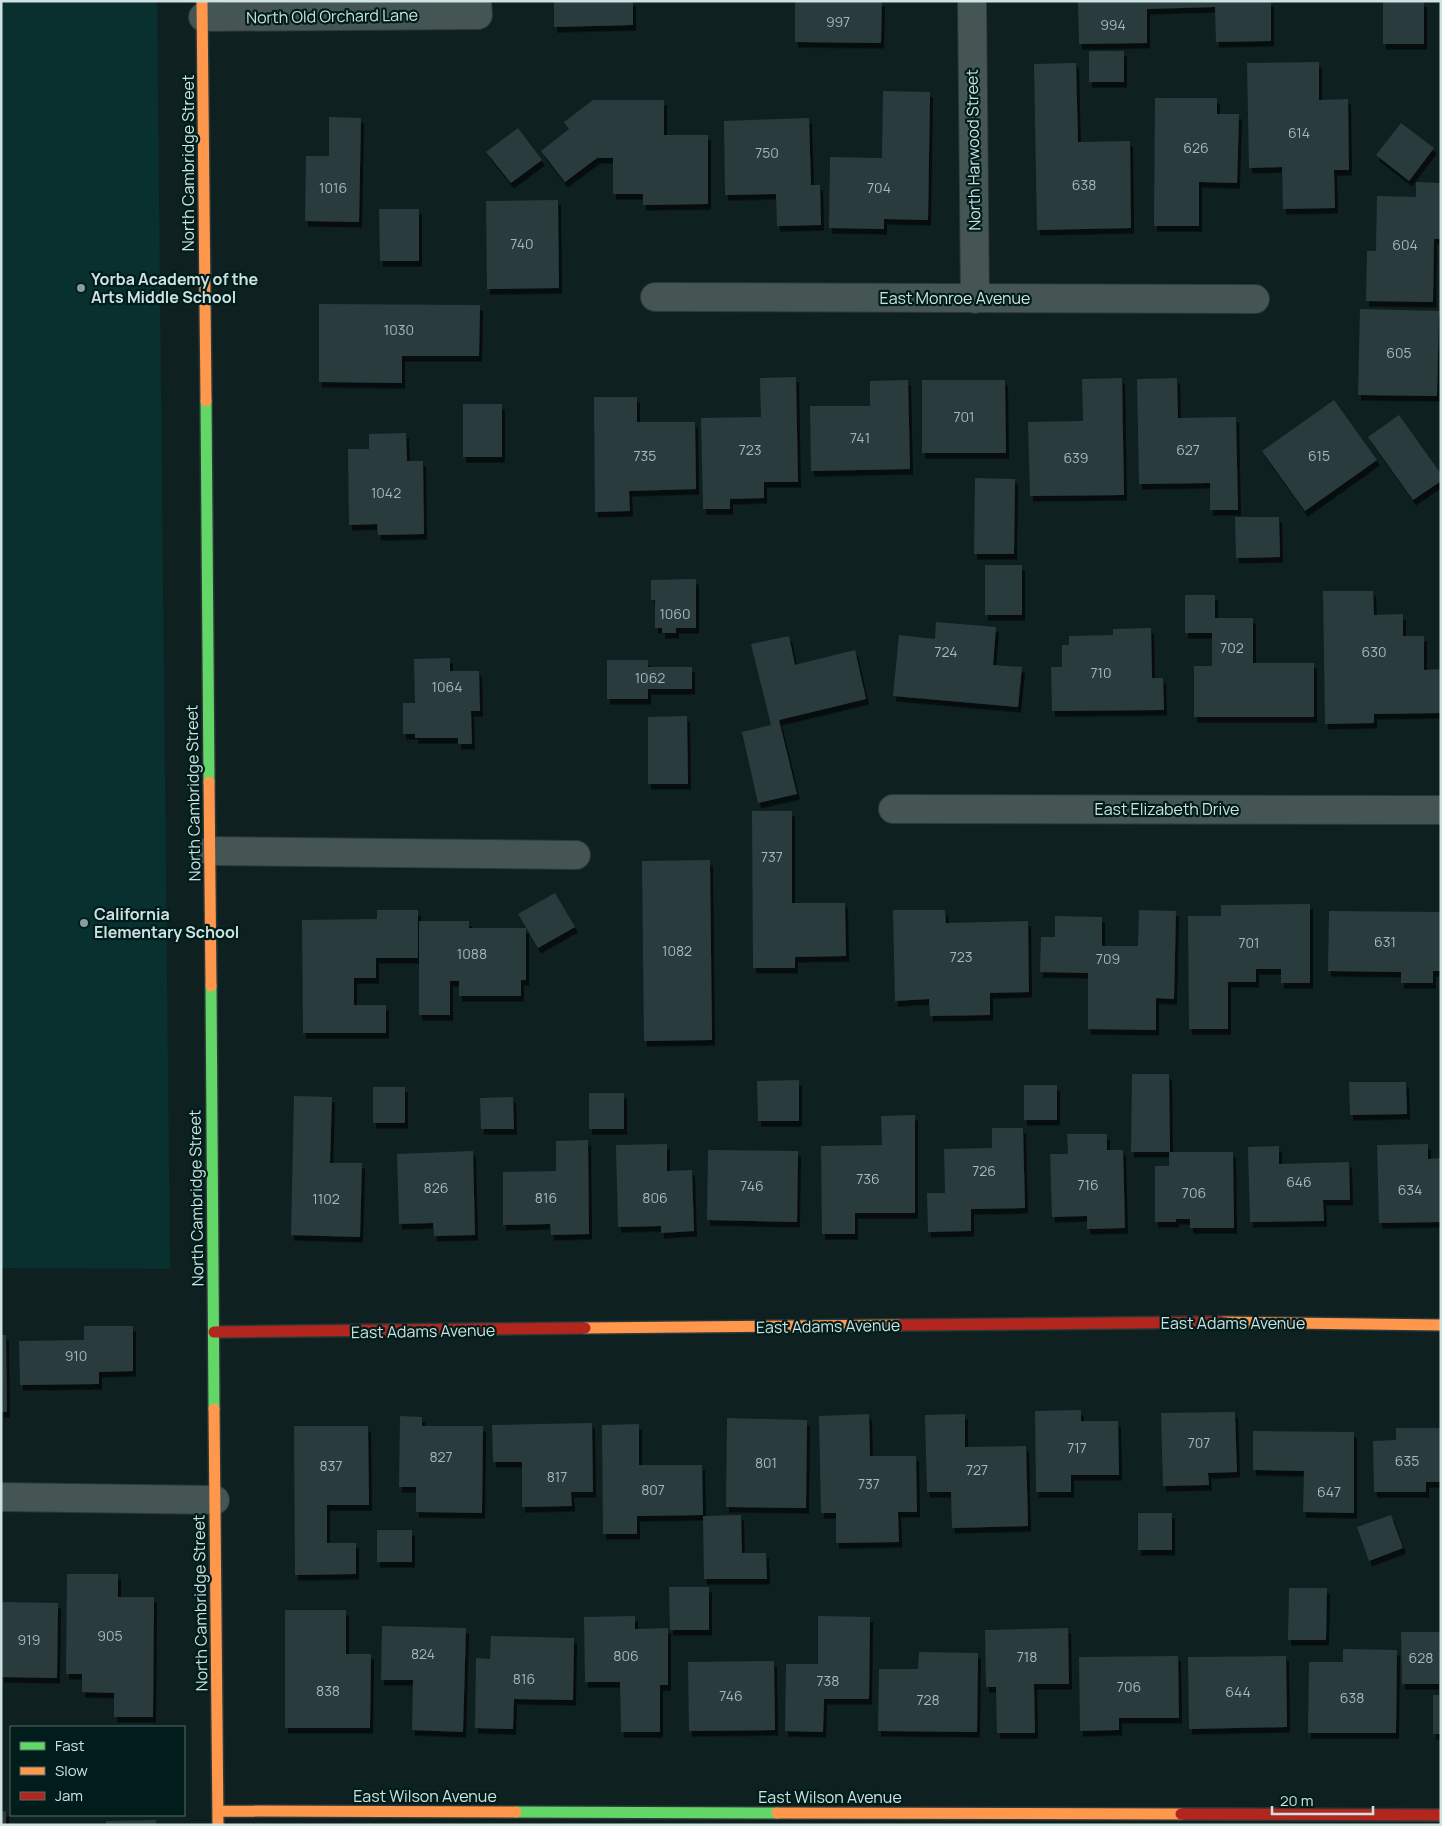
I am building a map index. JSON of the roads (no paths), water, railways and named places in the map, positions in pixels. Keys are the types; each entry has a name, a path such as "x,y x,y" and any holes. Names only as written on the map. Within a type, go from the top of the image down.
{"street":[{"name":"North Old Orchard Lane","path":"203,9 478,14 478,1"},
{"name":"North Harwood Street","path":"972,1 975,299"},
{"name":"North Cambridge Street","path":"203,9 218,1825"},
{"name":"East Monroe Avenue","path":"655,298 1255,299"},
{"name":"East Elizabeth Drive","path":"893,808 1441,810"},
{"path":"210,852 576,855"},
{"name":"East Adams Avenue","path":"214,1332 1212,1322 1441,1326"},
{"path":"1,1497 215,1500"},
{"name":"East Wilson Avenue","path":"218,1812 1441,1814"}],"place":[{"name":"Yorba Academy of the Arts Middle School","path":"81,288"},
{"name":"California Elementary School","path":"84,923"}]}
